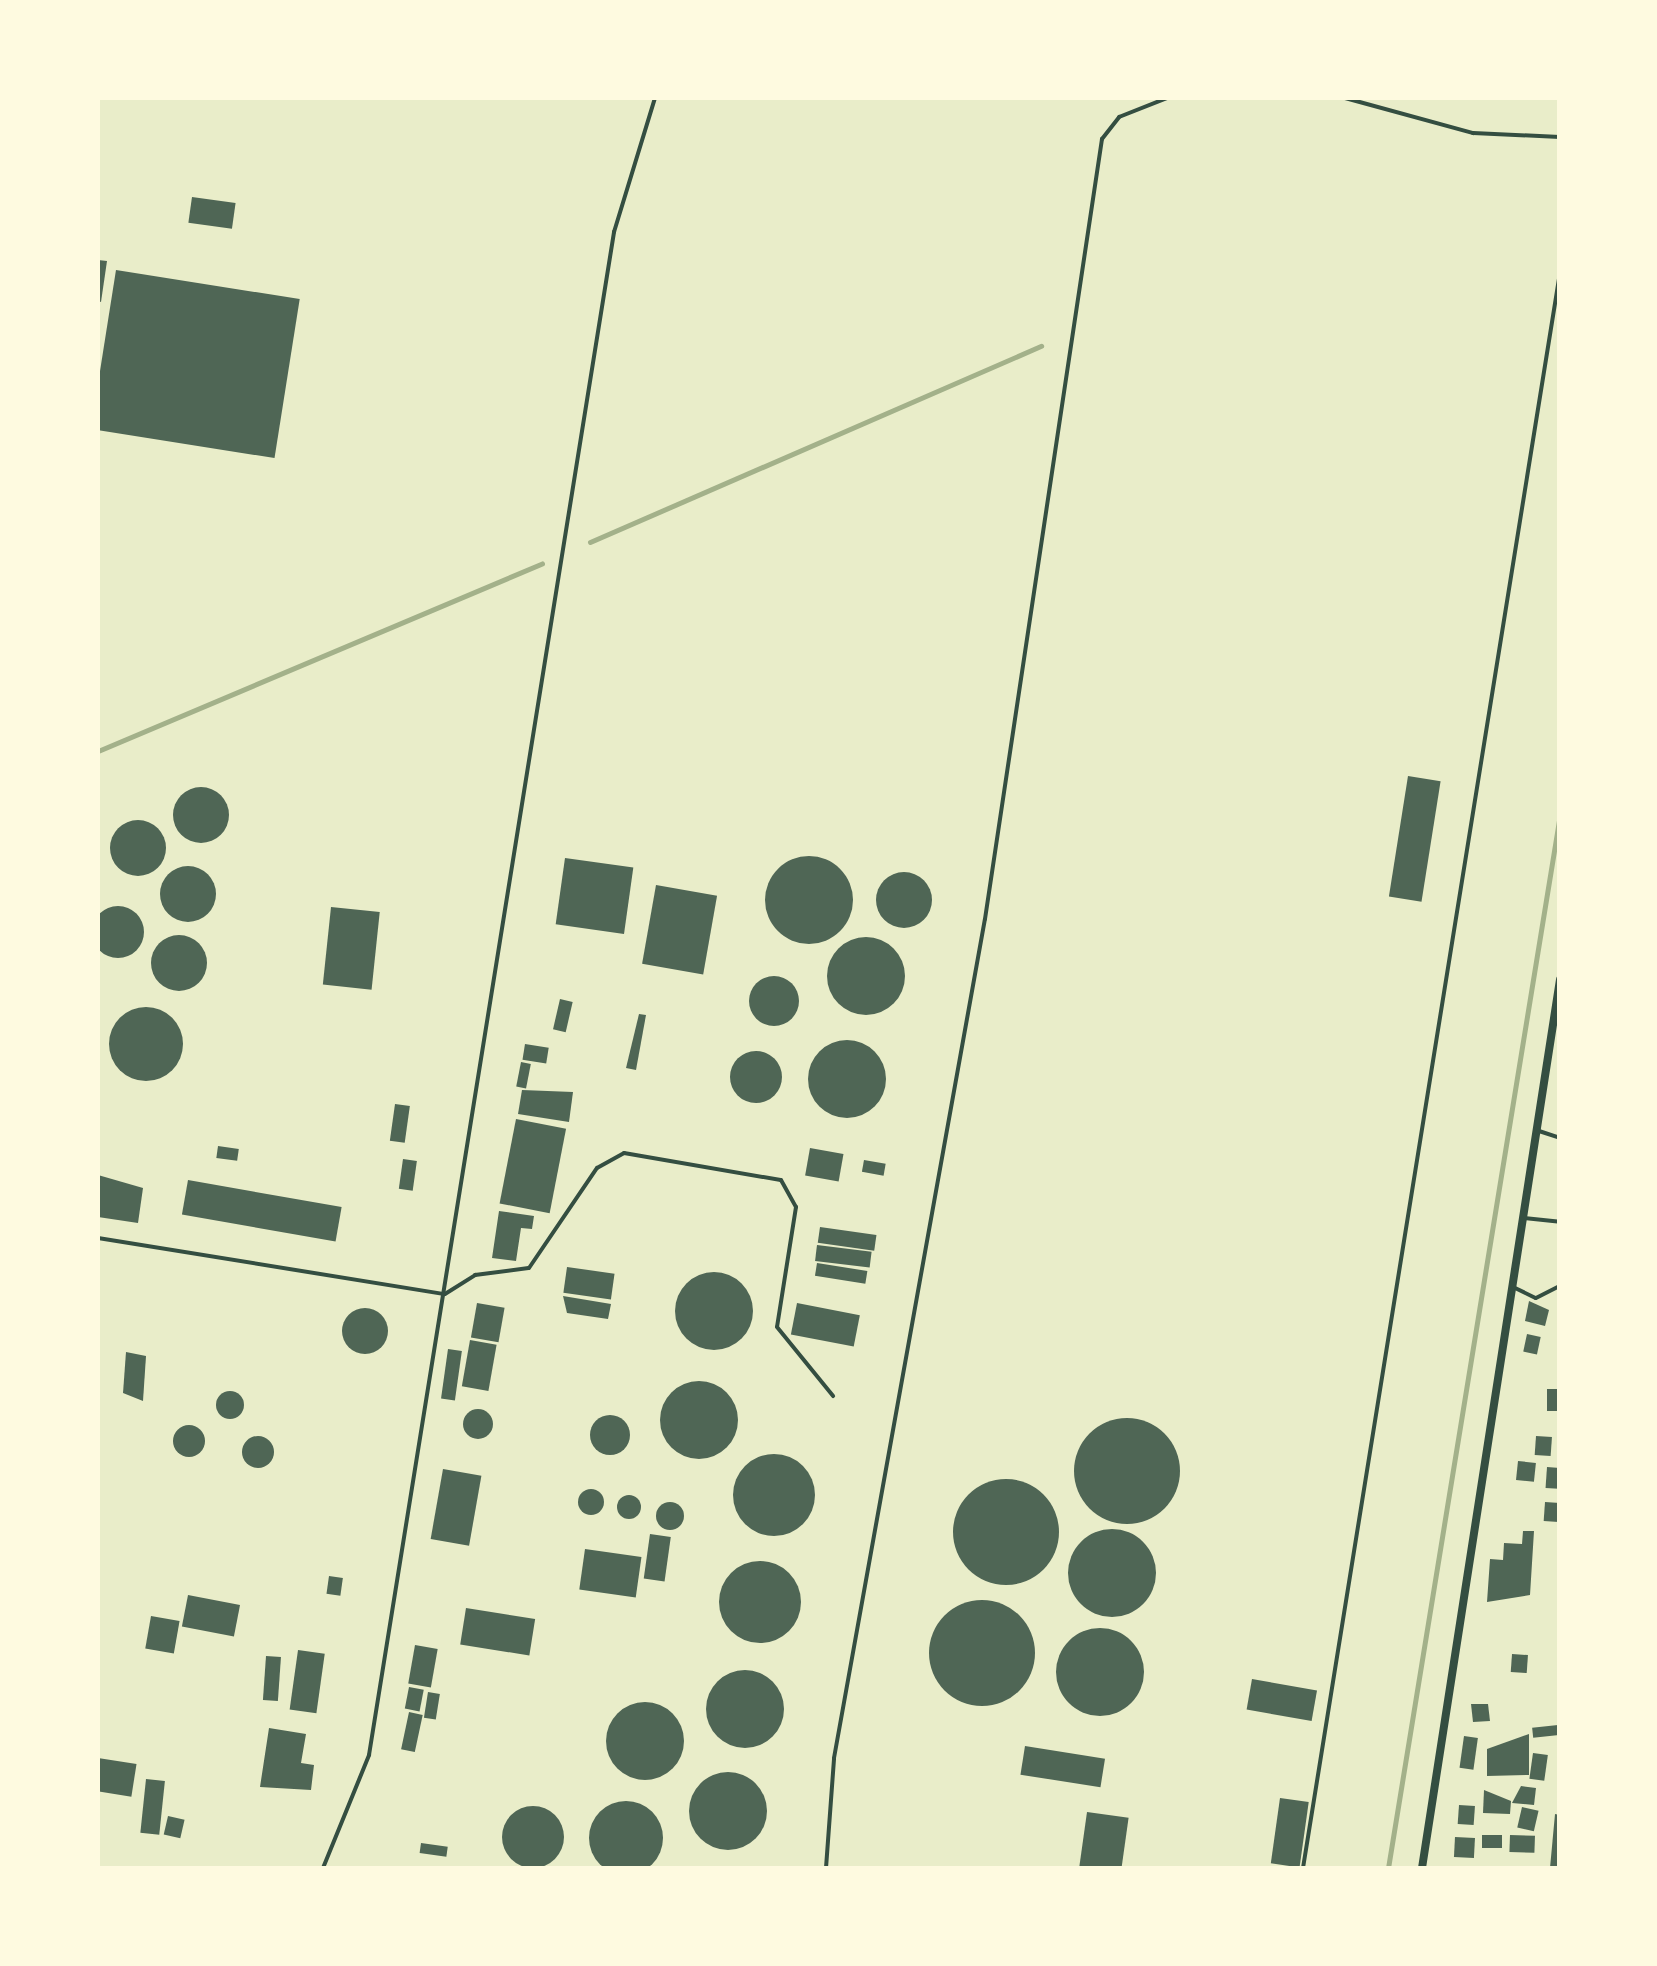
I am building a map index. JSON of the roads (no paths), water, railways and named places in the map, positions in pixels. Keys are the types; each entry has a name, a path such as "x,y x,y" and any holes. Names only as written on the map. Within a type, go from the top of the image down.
{"street":[{"path":"1422,1868 1560,980"}],"lane":[{"path":"323,1868 370,1755 614,232 654,98"},
{"path":"826,1868 834,1758 984,919 1102,139 1118,118 1167,98"},
{"path":"1344,98 1472,133 1560,137"},
{"path":"1304,1868 1560,272"},
{"path":"1539,1130 1560,1138"},
{"path":"98,1238 445,1294 474,1274 529,1268 598,1168 624,1153 781,1180 796,1207 777,1327 832,1396"},
{"path":"1522,1218 1560,1222"},
{"path":"1513,1286 1536,1298 1560,1286"}],"waterway":[{"path":"590,542 1041,346"},
{"path":"98,751 542,563"},
{"path":"1388,1868 1560,814"}]}
